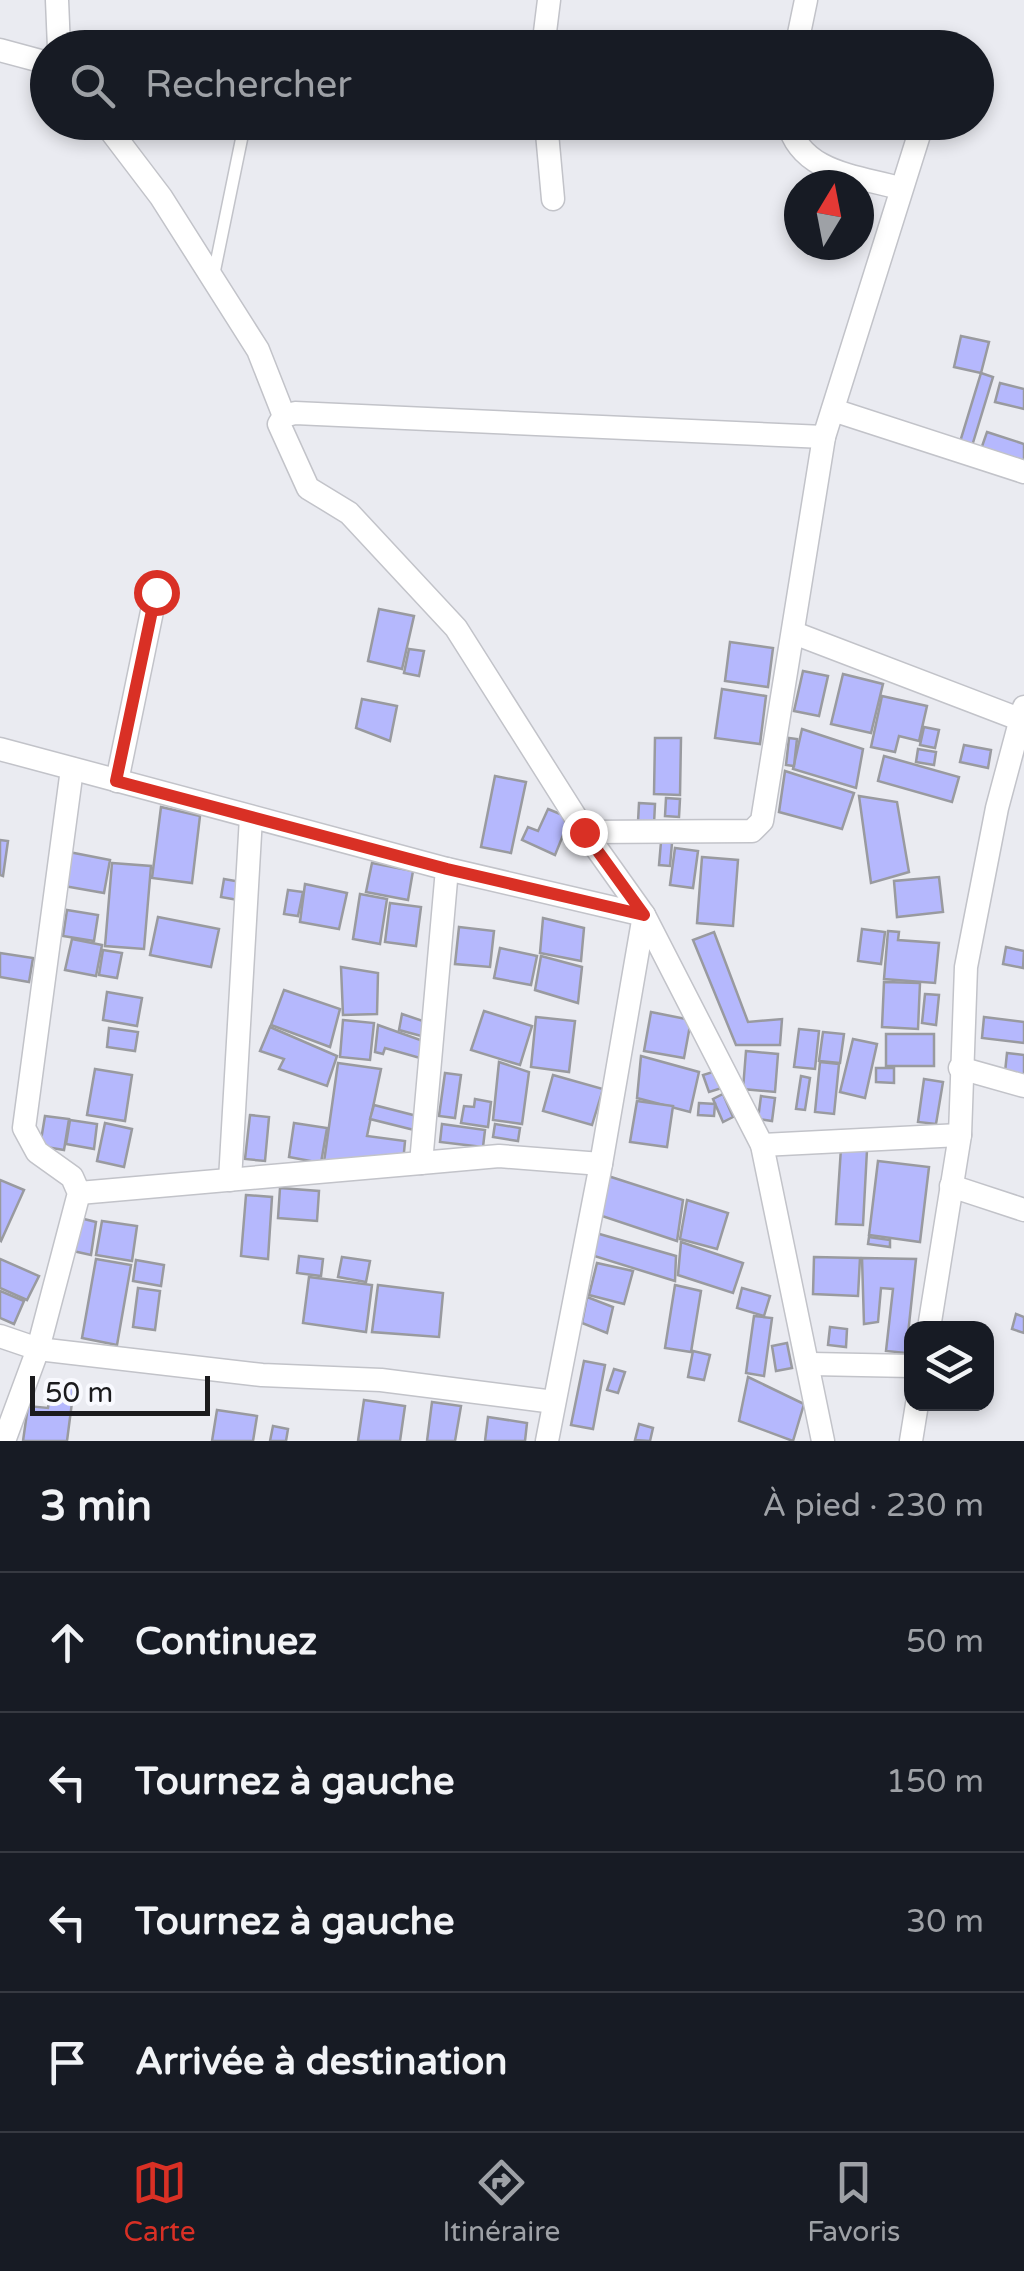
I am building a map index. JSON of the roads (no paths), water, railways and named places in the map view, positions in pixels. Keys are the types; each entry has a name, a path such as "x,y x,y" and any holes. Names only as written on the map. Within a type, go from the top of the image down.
{"street":[{"path":"57,0 58,30"},
{"path":"546,30 550,0"},
{"path":"800,30 806,0"},
{"path":"0,50 30,58"},
{"path":"118,140 161,196 258,350 284,416"},
{"path":"548,140 553,199"},
{"path":"794,140 815,165 900,188"},
{"path":"584,832 752,832 762,820 824,437 917,140"},
{"path":"833,410 1024,472"},
{"path":"823,1441 811,1364 762,1145 644,915 584,832 544,762 439,606 349,513 308,488 279,424 284,416 295,412 824,437"},
{"path":"116,781 156,592"},
{"path":"794,632 1022,713 996,808 966,967 960,1136 930,1321"},
{"path":"0,749 447,869 644,915"},
{"path":"4,1441 38,1348 79,1193 72,1177 37,1152 24,1128 72,769"},
{"path":"230,1180 251,817"},
{"path":"422,1163 447,869"},
{"path":"546,1441 601,1164 644,915"},
{"path":"960,1068 1024,1086"},
{"path":"762,1145 960,1136"},
{"path":"79,1193 499,1156 601,1164"},
{"path":"950,1186 1024,1210"},
{"path":"0,1336 38,1348 262,1376 381,1380 554,1402"},
{"path":"811,1364 904,1366"},
{"path":"912,1441 917,1411"}],"lane":[{"path":"212,282 241,140"}]}
